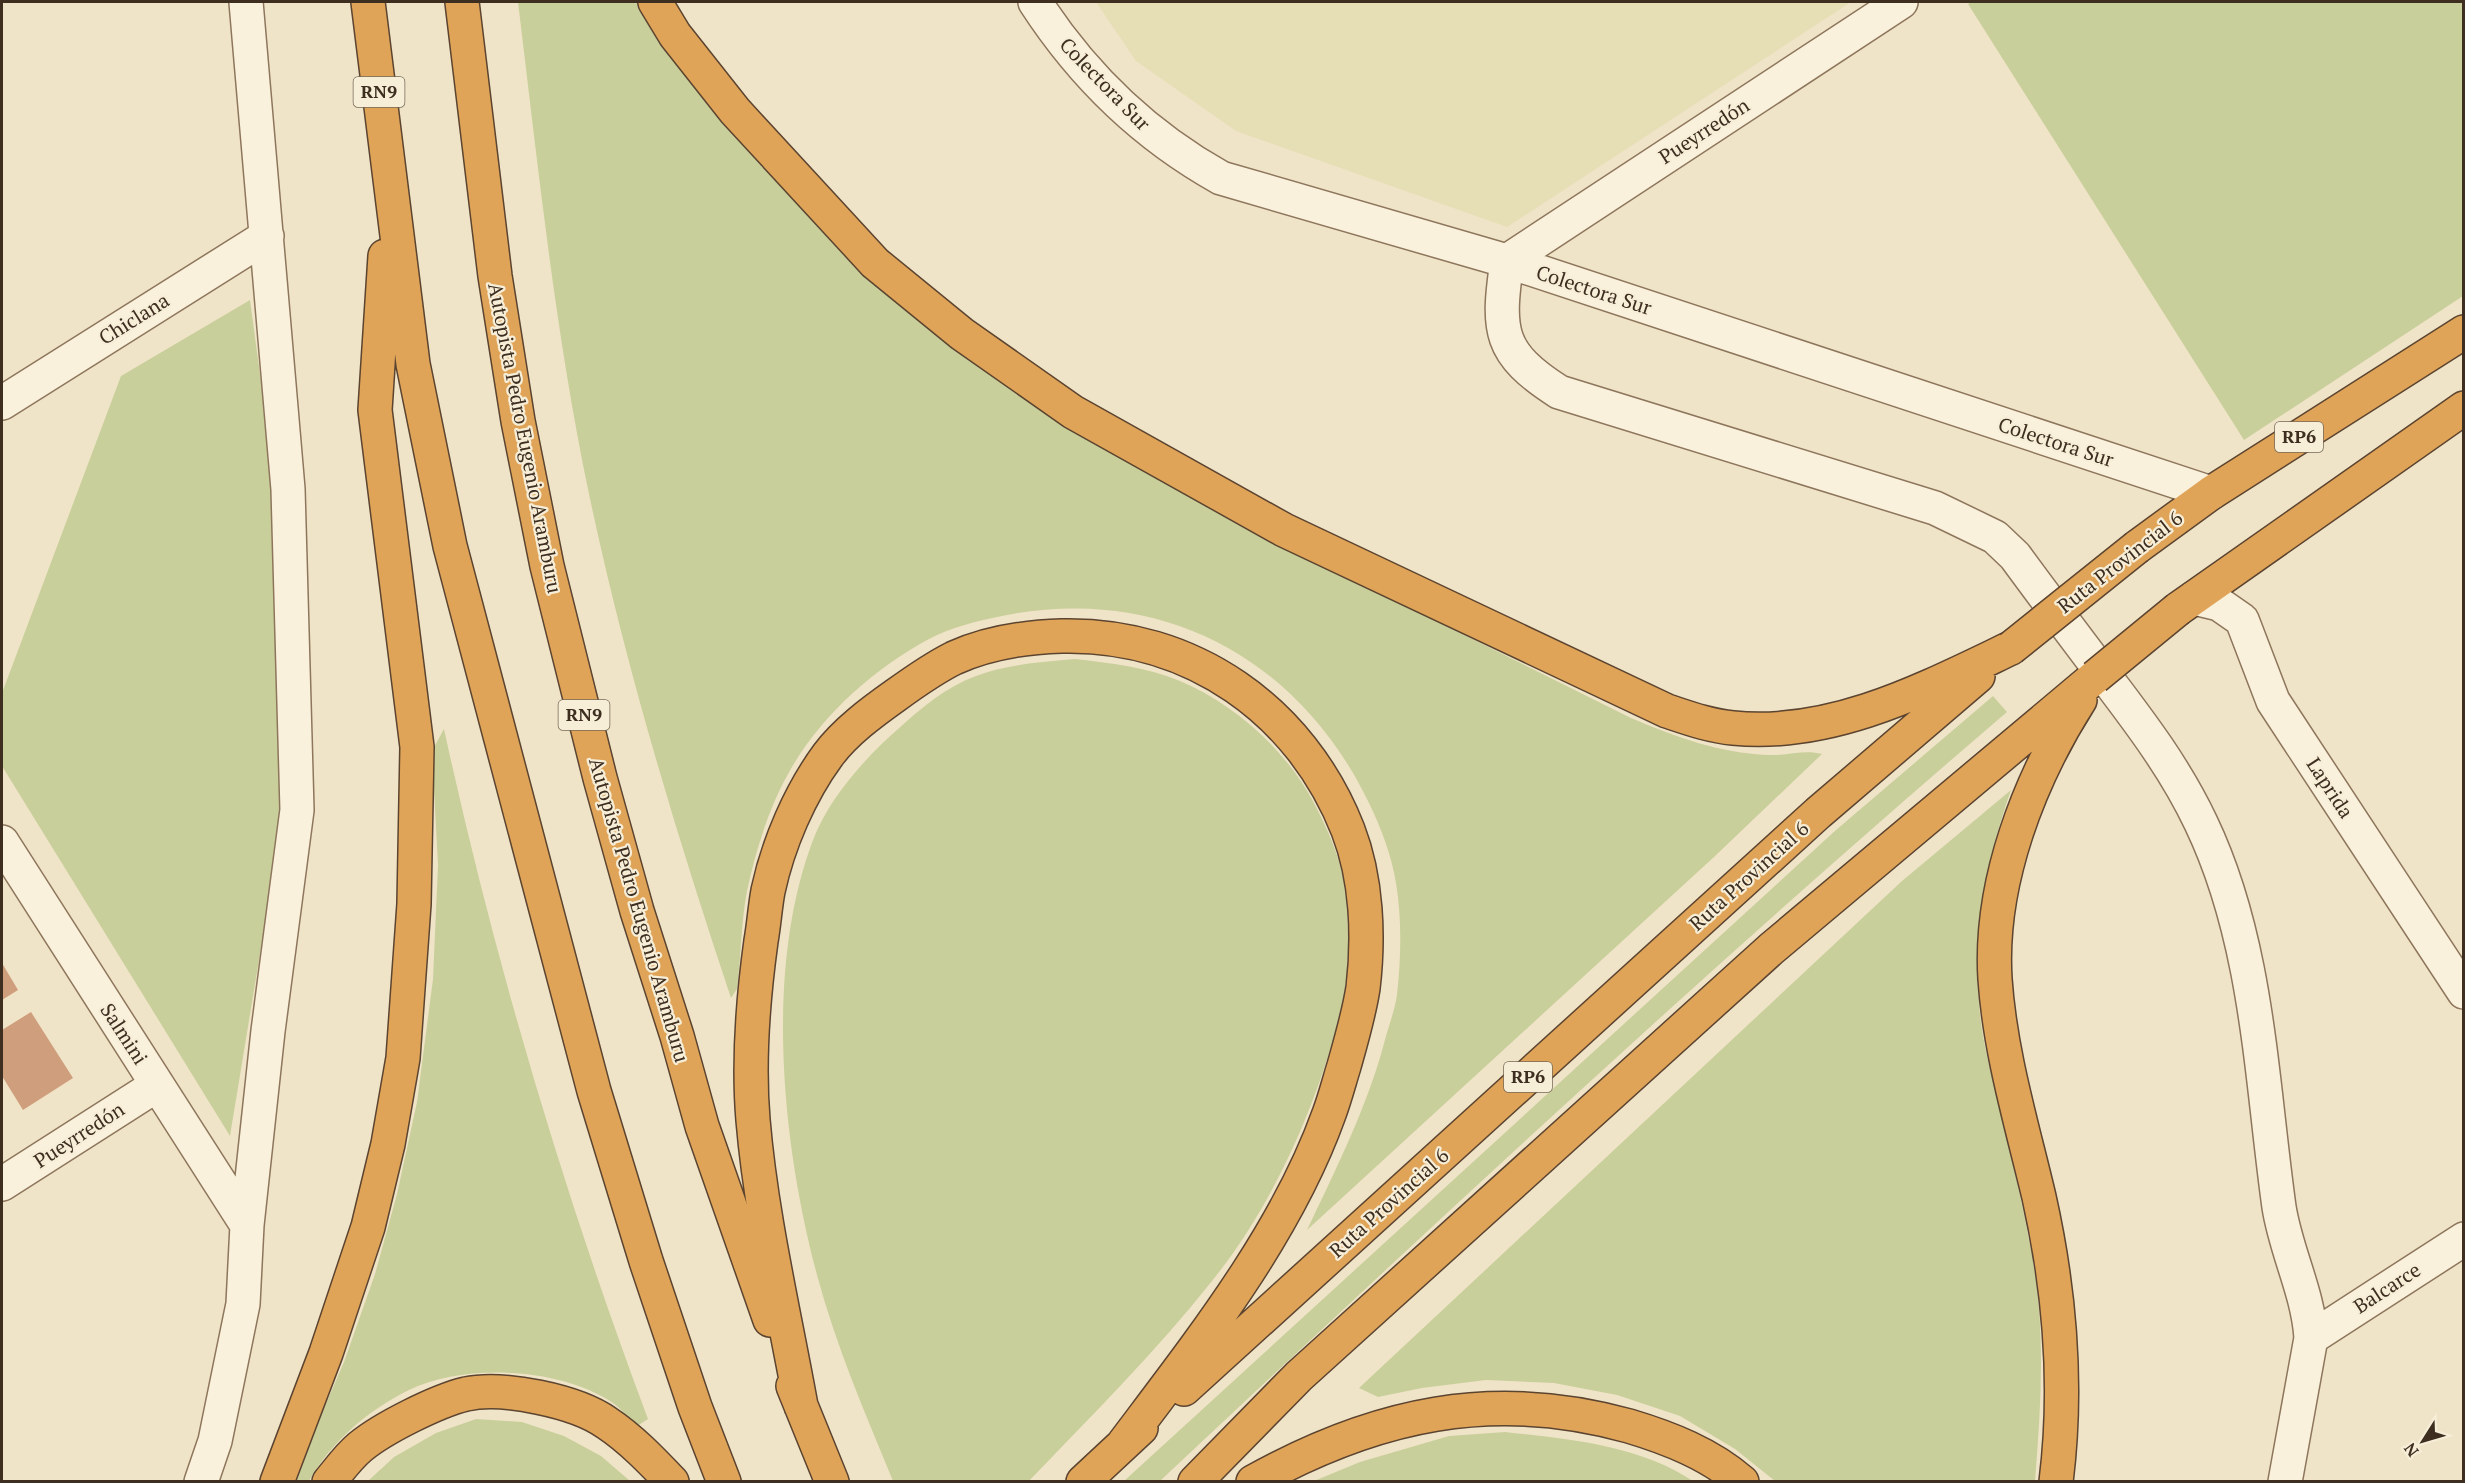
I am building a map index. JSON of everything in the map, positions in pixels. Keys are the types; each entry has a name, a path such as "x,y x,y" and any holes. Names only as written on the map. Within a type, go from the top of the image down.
{"highway":[{"name":"RN9","path":"368,2 413,364 450,546 594,1091 646,1261 695,1407 724,1482"},
{"name":"Autopista Pedro Eugenio Aramburu","path":"462,2 495,276 513,388 548,566 570,658 630,889 702,1126 734,1223 801,1406 832,1482"},
{"path":"655,2 675,35 735,111 875,263 962,334 1073,412 1284,530 1667,711 1701,722 1732,728 1769,730 1834,720 1873,709 1972,673"},
{"path":"277,1482 326,1353 368,1227 388,1144 403,1058 414,904 417,747 375,410 389,183"},
{"name":"Ruta Provincial 6","path":"1083,1482 1972,673 2011,648 2137,547 2211,493 2463,332"},
{"path":"1195,1482 1299,1376 1771,949 2095,677 2186,604 2463,408"},
{"path":"801,1406 766,1211 753,1119 752,1047 757,970 768,890 786,836 806,791 830,751 884,704 916,681 955,658 994,645 1042,637 1093,636 1144,645 1181,656 1221,676 1262,706 1298,744 1328,787 1350,834 1363,889 1366,936 1362,992 1347,1054 1329,1115 1298,1185 1259,1254 1210,1329 1124,1443"},
{"path":"2056,1482 2060,1452 2063,1382 2059,1320 2051,1257 2041,1207 2001,1036 1995,977 1996,919 2006,864 2025,810 2047,760 2095,677"},
{"path":"329,1482 360,1447 432,1405 468,1394 515,1393 562,1402 606,1422 648,1457 672,1482"},
{"path":"1253,1482 1297,1457 1372,1428 1451,1410 1525,1408 1594,1416 1665,1436 1727,1468 1742,1482"}],"street":[{"path":"201,1482 215,1441 243,1304 247,1225 268,1031 297,810 288,489 246,2"},
{"name":"Colectora Sur","path":"1035,2 1056,34 1128,114 1183,157 1221,178 1507,261 2211,493"},
{"name":"Pueyrredón","path":"1507,261 1901,2"},
{"name":"Chiclana","path":"2,403 267,236"},
{"path":"1507,261 1501,301 1507,345 1533,375 1559,392 1935,508 1995,537 2015,556 2136,717 2176,775 2202,823 2235,913 2245,955 2263,1068 2280,1209 2309,1316 2311,1338 2285,1482"},
{"name":"Laprida","path":"2186,604 2219,604 2242,620 2273,701 2463,992"},
{"name":"Salmini","path":"2,842 247,1225"},
{"name":"Pueyrredón","path":"2,1184 157,1085"},
{"name":"Balcarce","path":"2311,1338 2463,1239"}],"shaded area":[{"path":"1096,2 1851,2 1507,227 1236,131 1136,61"}],"green space":[{"path":"518,2 638,2 704,94 776,181 838,248 914,315 1234,520 1648,725 1698,743 1750,754 1775,755 1809,752 1822,754 1714,857 1307,1230 1341,1159 1371,1086 1394,1010 1400,953 1396,883 1385,840 1367,799 1353,773 1322,729 1287,691 1247,660 1204,636 1157,619 1107,610 1056,609 1002,616 947,631 909,651 870,678 835,711 805,747 784,781 770,811 747,891 737,989 731,998 691,874 635,685 589,494 557,310"},
{"path":"1972,2 2463,2 2463,296 2244,440 1968,4"},
{"path":"250,300 276,493 284,808 230,1136 2,766 2,693 121,376"},
{"path":"1075,659 1155,672 1201,691 1240,716 1258,731 1289,765 1319,813 1332,842 1342,874 1348,932 1346,983 1340,1014 1319,1084 1305,1119 1273,1188 1254,1221 1234,1252 1191,1307 1123,1383 1029,1481 893,1481 833,1328 817,1275 795,1170 787,1114 783,1057 788,944 798,890 813,840 838,794 873,753 916,713 954,686 988,672 1025,664"},
{"path":"1993,696 2007,712 1685,995 1160,1481 1124,1481 1836,830"},
{"path":"444,729 486,904 534,1078 588,1250 648,1419 637,1426 610,1401 588,1390 538,1376 484,1373 457,1376 432,1381 409,1390 379,1407 340,1440 318,1466 309,1481 292,1482 344,1362 375,1274 397,1194 417,1102 433,979 438,865 432,751"},
{"path":"2011,790 1988,868 1983,895 1977,975 1984,1040 2020,1198 2036,1284 2041,1368 2035,1481 1775,1481 1735,1449 1680,1416 1617,1395 1554,1383 1486,1380 1422,1388 1378,1397 1359,1388 1902,881"},
{"path":"476,1419 522,1422 564,1436 601,1456 630,1481 368,1481 394,1457 436,1433"},
{"path":"1505,1432 1578,1441 1626,1452 1649,1459 1693,1481 1314,1481 1360,1462 1449,1436"}],"building":[{"path":"2,963 18,990 2,1000"},
{"path":"31,1012 73,1078 23,1110 2,1076 2,1030"}]}
